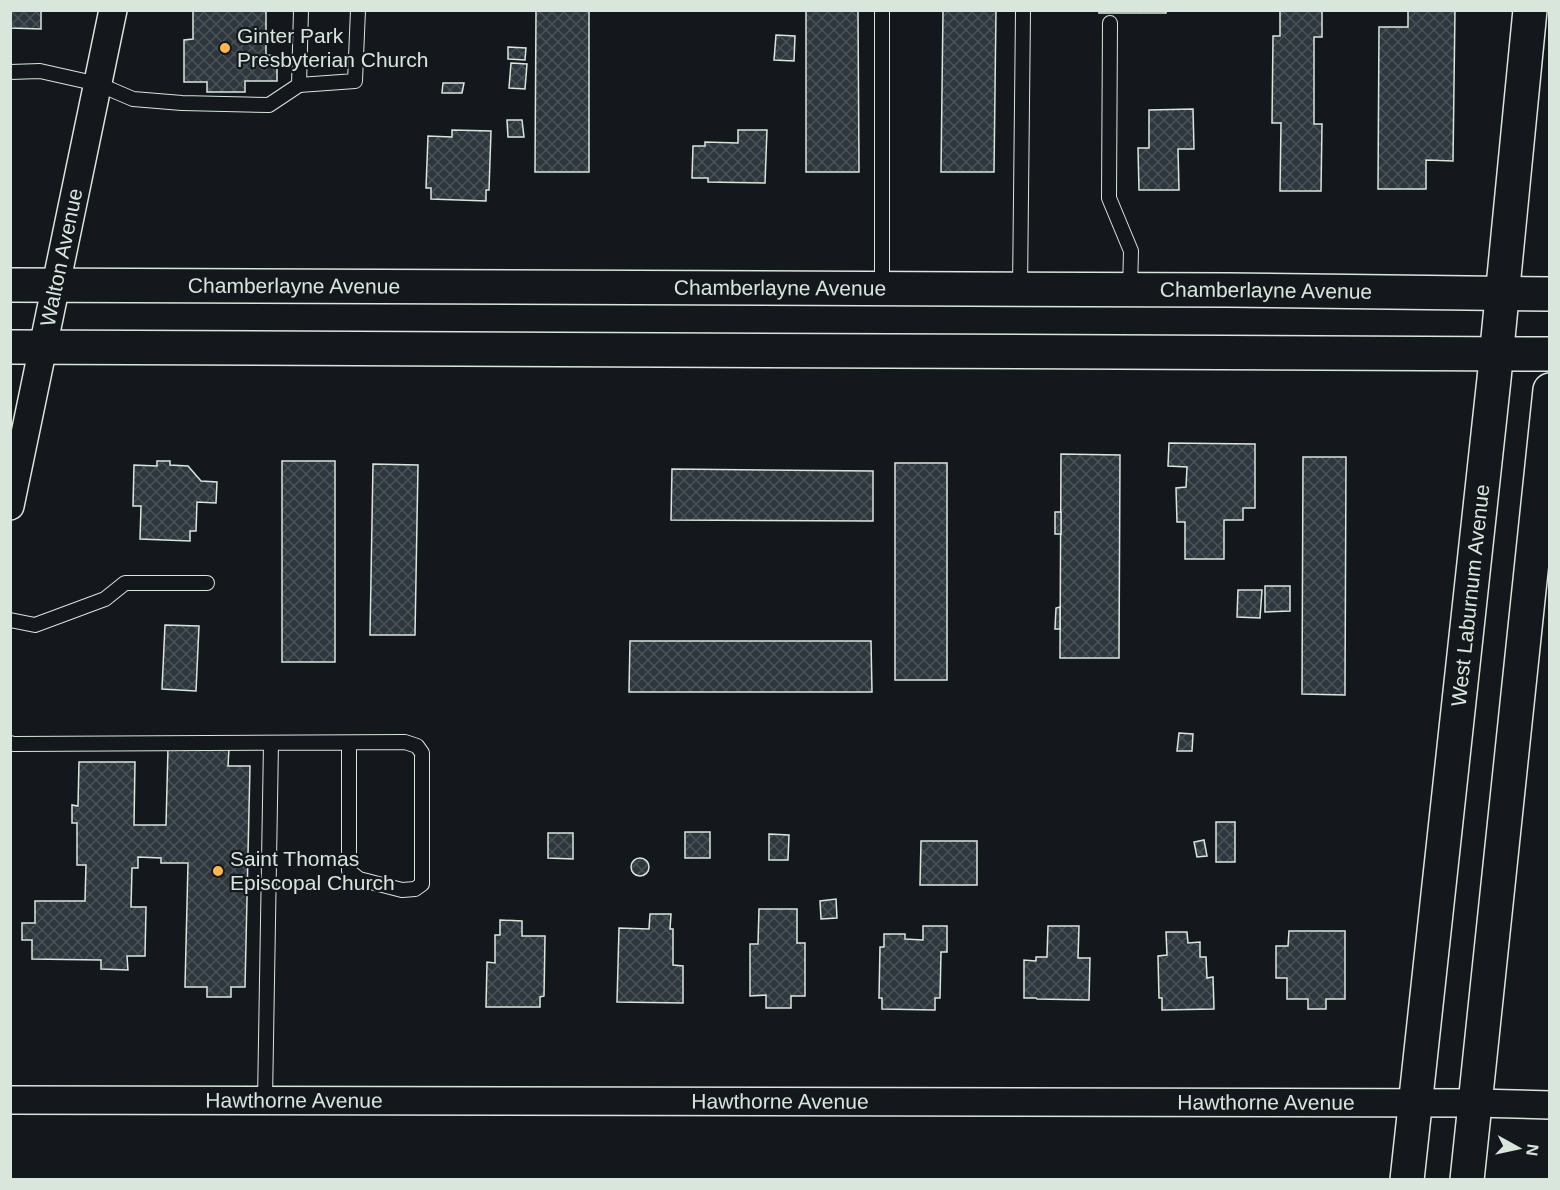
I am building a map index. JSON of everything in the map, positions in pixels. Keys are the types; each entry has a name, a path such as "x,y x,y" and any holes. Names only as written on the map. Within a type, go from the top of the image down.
{"main road":[{"name":"West Laburnum Avenue","path":"1407,1179 1496,354 1530,10"},
{"name":"Chamberlayne Avenue","path":"10,285 1550,294"},
{"path":"10,347 1550,354"},
{"path":"1467,1179 1550,390"}],"street":[{"name":"Walton Avenue","path":"10,506 113,10"},
{"name":"Hawthorne Avenue","path":"10,1100 1550,1105"}],"lane":[{"path":"299,85 300,10"},
{"path":"10,72 40,71 98,84 133,99 182,103 269,105 299,85 355,81 358,10"},
{"path":"882,10 882,289"},
{"path":"1020,290 1023,10"},
{"path":"1110,23 1109,198 1131,251 1131,290"},
{"path":"10,620 35,625 105,599 125,583 207,583"},
{"path":"10,743 271,743 349,742 405,742 417,746 422,753 422,884 415,890 402,890 359,879 349,871 349,742"},
{"path":"265,1100 271,743"}],"building":[{"path":"10,10 41,10 41,29 10,28"},
{"name":"Ginter Park Presbyterian Church","path":"193,10 266,10 266,55 277,56 277,81 245,81 245,92 207,92 207,82 184,82 184,40 193,39"},
{"path":"536,10 589,10 589,172 535,172"},
{"path":"806,10 858,10 859,172 806,172"},
{"path":"943,10 996,10 994,172 941,172"},
{"path":"1099,10 1193,10 1166,11 1166,13 1099,13"},
{"path":"1280,10 1322,10 1322,37 1314,37 1314,124 1322,124 1321,191 1280,191 1281,123 1272,123 1273,36 1280,36"},
{"path":"1408,10 1455,10 1453,161 1426,160 1426,189 1378,189 1379,27 1408,27"},
{"path":"776,35 795,36 794,61 774,60"},
{"path":"508,47 526,48 525,60 508,59"},
{"path":"511,63 527,64 525,89 509,88"},
{"path":"443,83 464,83 462,93 442,93"},
{"path":"1193,109 1194,149 1178,149 1179,190 1139,190 1138,148 1149,148 1149,110"},
{"path":"507,120 522,120 524,137 508,137"},
{"path":"452,130 491,131 489,190 486,190 486,201 431,199 431,188 426,188 428,136 452,137"},
{"path":"738,130 767,130 765,183 708,182 708,178 692,178 693,146 705,146 705,142 738,143"},
{"path":"1169,443 1255,444 1255,508 1243,508 1243,520 1224,520 1224,559 1185,559 1185,522 1177,522 1176,488 1186,487 1187,467 1168,466"},
{"path":"1061,454 1120,455 1119,658 1060,658"},
{"path":"1303,457 1346,457 1345,695 1302,694"},
{"path":"157,461 170,461 170,465 188,466 201,481 217,482 216,503 197,502 196,531 190,531 190,541 140,539 141,506 133,506 134,465 157,466"},
{"path":"282,461 335,461 335,662 282,662"},
{"path":"895,463 947,463 947,680 895,680"},
{"path":"373,464 418,465 415,635 370,635"},
{"path":"672,469 873,471 873,521 671,520"},
{"path":"1055,512 1061,512 1061,534 1055,534"},
{"path":"1265,586 1290,586 1290,611 1265,612"},
{"path":"1238,590 1262,590 1260,618 1237,617"},
{"path":"1060,607 1060,629 1055,629 1056,608"},
{"path":"165,625 199,626 196,691 162,689"},
{"path":"630,641 871,641 872,692 629,692"},
{"path":"1179,733 1193,734 1192,751 1177,751"},
{"name":"Saint Thomas Episcopal Church","path":"168,748 229,749 228,766 250,766 245,987 231,987 231,997 207,997 207,987 185,987 188,863 161,863 161,858 138,857 138,868 132,868 131,907 146,907 145,956 127,956 128,970 101,969 101,960 32,959 32,940 22,940 22,923 35,923 35,901 85,901 86,865 77,865 77,823 72,823 72,805 78,806 79,762 135,762 134,825 166,825"},
{"path":"1216,822 1235,822 1235,862 1216,862"},
{"path":"685,832 710,832 710,858 685,858"},
{"path":"548,833 573,833 573,859 548,858"},
{"path":"769,834 789,835 788,860 769,860"},
{"path":"1204,840 1207,856 1197,857 1194,842"},
{"path":"921,841 977,841 977,885 920,885"},
{"path":"640,858 646,861 649,867 646,873 640,876 634,873 631,867 634,861"},
{"path":"836,899 837,918 821,919 820,901"},
{"path":"759,909 797,909 797,943 805,943 805,996 791,996 791,1008 766,1008 766,995 750,996 750,944 758,944"},
{"path":"650,914 671,914 673,965 683,966 683,1003 617,1002 619,928 649,929"},
{"path":"500,920 522,921 522,936 545,936 544,996 540,997 540,1007 486,1007 487,962 495,963 495,935 500,935"},
{"path":"923,926 947,926 947,952 941,952 940,998 935,998 935,1010 882,1009 882,998 879,998 880,947 884,947 884,934 905,934 905,939 923,940"},
{"path":"1048,926 1079,926 1078,958 1090,958 1089,1000 1024,998 1024,960 1036,961 1036,957 1047,957"},
{"path":"1289,931 1345,931 1345,999 1326,999 1326,1009 1308,1009 1308,999 1287,999 1287,978 1276,978 1276,946 1288,946"},
{"path":"1166,932 1187,932 1188,943 1200,942 1200,957 1206,957 1207,978 1213,977 1214,1009 1162,1010 1162,998 1159,998 1158,956 1167,955"}],"place":[{"name":"Ginter Park Presbyterian Church","path":"225,48"},
{"name":"Saint Thomas Episcopal Church","path":"218,871"}]}
